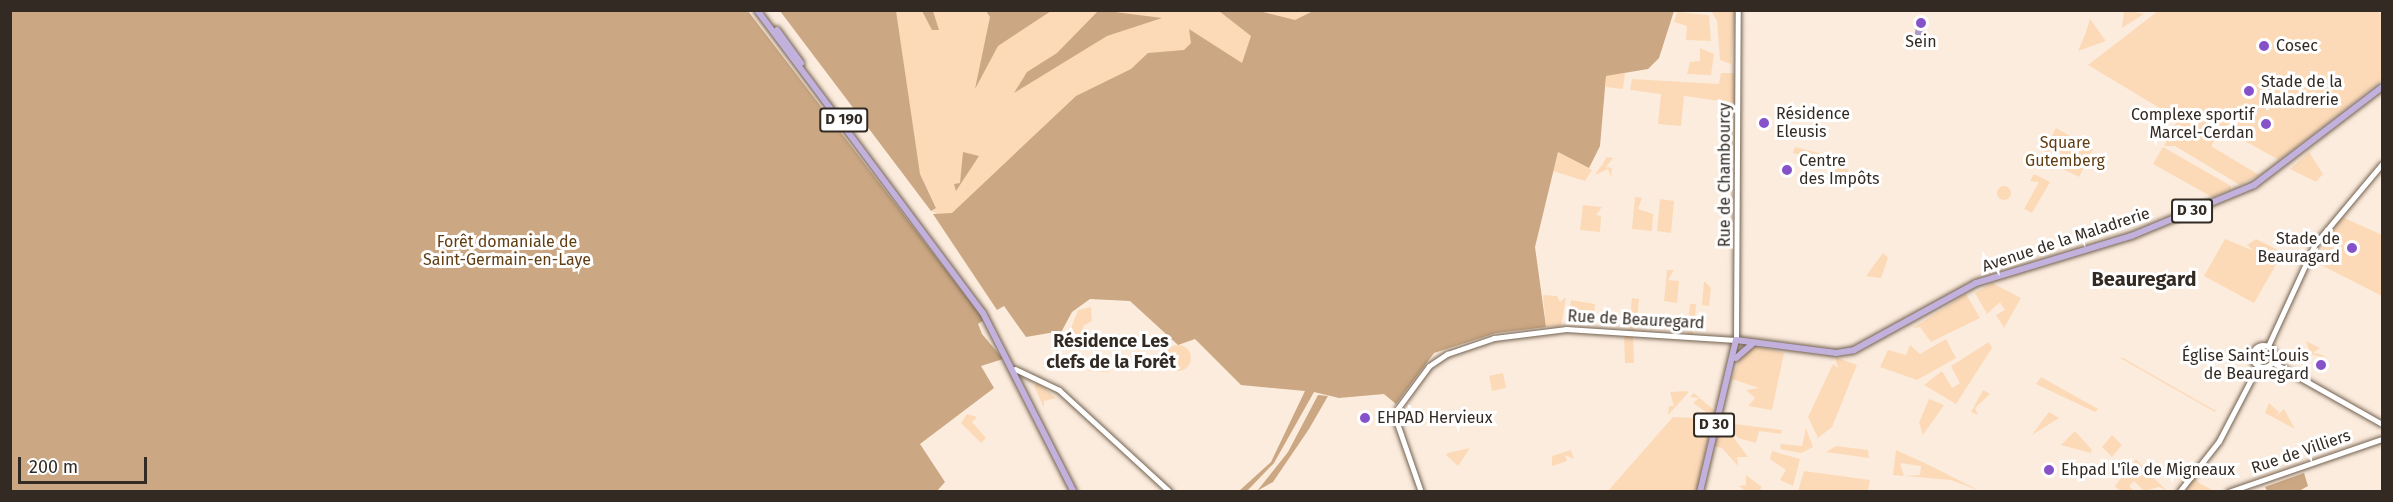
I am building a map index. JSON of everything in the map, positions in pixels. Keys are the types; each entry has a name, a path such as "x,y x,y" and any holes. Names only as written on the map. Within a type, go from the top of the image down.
{"main road":[{"name":"D 190","path":"757,10 969,293 1019,370"},
{"name":"D 190","path":"762,10 973,291 1019,370 1077,492"},
{"name":"Avenue de la Maladrerie","path":"1736,340 1836,353 1854,350 1976,283 2131,236 2235,193 2273,173 2382,87"},
{"name":"D 30","path":"1700,492 1734,361 1736,340"},
{"path":"1734,361 1743,346 1764,342"}],"street":[{"name":"Rue de Chambourcy","path":"1736,340 1738,10"},
{"path":"2272,362 2268,346 2315,244 2382,164"},
{"name":"Rue de Beauregard","path":"1421,492 1397,423 1398,408 1429,366 1447,354 1494,338 1566,329 1736,340"},
{"path":"2258,366 2253,351 2268,346"},
{"path":"2179,492 2213,450 2258,366 2272,362 2382,424"},
{"path":"1019,370 1059,390 1170,492"},
{"name":"Rue de Villiers","path":"2228,492 2382,439"}],"green space":[{"path":"1099,10 1162,18 1107,36 1014,93 1027,72 1057,53"},
{"path":"1315,10 1674,11 1659,58 1648,69 1606,76 1600,146 1589,168 1558,152 1535,247 1546,327 1496,333 1434,353 1396,404 1384,394 1339,398 1314,392 1274,463 1247,491 1239,491 1271,462 1305,391 1241,385 1195,339 1178,345 1130,301 1090,299 1072,312 1057,340 1055,332 1026,337 1004,306 997,310 933,214 952,213 1076,96 1131,69 1148,53 1184,50 1191,43 1189,29 1242,63 1251,36 1219,11 1259,11 1295,20"},
{"name":"Stade de la Maladrerie","path":"2374,10 2382,14 2382,80 2279,160 2223,129 2211,146 2259,175 2240,185 2175,146 2164,146 2178,119 2088,65 2158,11"},
{"name":"Forêt domaniale de Saint-Germain-en-Laye","path":"10,11 748,11 984,320 978,324 982,334 1003,359 981,366 994,388 920,444 945,482 937,491 11,491"},
{"path":"780,11 896,11 920,174 936,208 931,211"},
{"path":"892,11 1348,11 944,217 931,211 936,207 920,174"},
{"path":"922,11 933,11 939,30 932,30"},
{"path":"986,11 1051,11 998,46 975,89 990,17"},
{"path":"1711,11 1735,11 1731,64 1720,60 1717,21"},
{"path":"2124,11 2129,11 2144,14 2122,28"},
{"path":"1677,12 1709,15 1711,41 1686,40 1687,26 1674,22"},
{"path":"2090,19 2106,41 2078,51 2085,35"},
{"path":"1700,48 1714,54 1711,75 1687,74 1690,62 1700,61"},
{"path":"1625,73 1623,89 1606,87 1606,76"},
{"path":"1721,73 1734,73 1735,103 1684,96 1681,126 1658,124 1661,94 1630,90 1632,79 1719,84"},
{"name":"Square Gutemberg","path":"2056,128 2093,149 2079,177 2041,158"},
{"path":"1795,147 1819,153 1817,159 1793,153"},
{"path":"2163,147 2231,186 2231,189 2212,197 2153,164"},
{"path":"963,152 979,156 956,191 954,184 960,183"},
{"path":"1558,152 1592,170 1585,181 1553,171"},
{"path":"2309,152 2323,174 2316,182 2290,169"},
{"path":"1607,157 1613,158 1606,167 1612,168 1611,177 1608,169 1595,175"},
{"path":"1834,165 1849,170 1840,184 1832,185"},
{"path":"2034,174 2050,182 2032,213 2024,209 2039,182 2030,181"},
{"path":"2004,186 2009,188 2011,193 2009,198 2004,200 1999,198 1997,193 1999,188"},
{"path":"1635,197 1642,198 1638,209 1653,214 1652,231 1632,229"},
{"path":"1660,199 1674,201 1671,233 1657,231"},
{"path":"1583,205 1602,207 1596,215 1601,216 1600,232 1580,230"},
{"name":"Stade de Beauragard","path":"2340,216 2382,235 2382,296 2315,262"},
{"path":"2225,239 2254,251 2247,245 2256,239 2298,260 2273,254 2281,256 2254,303 2204,276"},
{"path":"1883,253 1888,258 1881,278 1866,276"},
{"path":"1667,270 1674,270 1668,280 1679,281 1677,303 1664,301"},
{"path":"1704,281 1711,288 1709,306 1702,305"},
{"path":"1992,283 2021,298 2004,328 1996,315 2005,310 2000,302 1987,314 1975,293"},
{"path":"1966,294 1980,318 1931,342 1920,327 1913,328"},
{"path":"1543,295 1557,296 1560,302 1566,297 1561,326 1546,327"},
{"path":"1632,298 1639,299 1637,323 1632,321 1631,326 1637,331 1629,330"},
{"path":"1571,300 1595,304 1593,326 1568,323"},
{"path":"1690,304 1696,304 1695,319 1690,319 1693,335 1687,334"},
{"path":"1091,307 1092,321 1083,326 1084,334 1068,336 1078,310"},
{"path":"1624,336 1633,337 1634,363 1625,363"},
{"path":"1946,339 1956,358 1917,380 1880,367 1888,350 1906,355 1910,345 1920,354"},
{"path":"2306,341 2320,348 2313,353 2327,358 2310,354"},
{"path":"1989,342 1992,348 1956,404 1924,385 1942,371 1952,388 1960,383 1951,366"},
{"path":"1178,345 1187,349 1191,358 1187,367 1178,371 1169,367 1165,358 1169,349"},
{"path":"1754,346 1784,353 1772,410 1748,406 1755,398 1746,390 1759,388 1732,379 1740,358"},
{"path":"2263,347 2269,350 2272,356 2269,362 2263,365 2257,362 2254,356 2257,350"},
{"path":"1835,357 1857,365 1832,427 1818,438 1808,417 1833,364 1838,368"},
{"path":"2120,358 2123,358 2216,411 2215,412"},
{"path":"1094,359 1108,367 1109,372 1089,371"},
{"path":"1503,373 1506,388 1492,391 1489,376"},
{"path":"2041,377 2098,409 2095,412 2036,384"},
{"path":"1038,383 1056,398 1044,401 1044,408 1034,386"},
{"path":"1983,390 1990,394 1975,408 1978,415 1971,412"},
{"path":"1687,391 1688,393 1668,415 1669,406 1674,406 1670,392"},
{"path":"1694,393 1715,411 1713,417 1693,403 1699,398 1690,397"},
{"path":"1318,395 1328,396 1309,429 1273,482 1257,491 1288,452"},
{"path":"1929,399 1944,405 1923,435 1919,423"},
{"path":"2269,403 2279,412 2274,418 2265,413"},
{"path":"2284,409 2295,429 2274,418"},
{"path":"2049,412 2059,418 2032,435 2042,421"},
{"path":"967,414 977,417 972,422 986,438 981,443 961,423"},
{"path":"1673,417 1695,418 1694,433 1709,434 1697,491 1607,492"},
{"path":"1720,419 1748,457 1737,457 1738,466 1722,448 1713,446"},
{"path":"1727,423 1782,430 1781,434 1759,431 1756,443 1738,438"},
{"path":"1806,428 1813,447 1801,453 1780,449 1781,444 1802,446"},
{"path":"2075,431 2092,450 2091,453 2061,445"},
{"path":"2112,435 2122,445 2112,457 2102,447"},
{"path":"1836,446 1868,450 1869,458 1826,452"},
{"path":"1470,448 1458,466 1446,455 1448,453"},
{"path":"1571,450 1574,459 1565,455 1567,461 1552,466 1552,456"},
{"path":"1896,450 1980,491 1951,480 1905,476 1920,475 1921,466 1900,463 1904,476 1893,475"},
{"path":"1772,451 1800,459 1793,486 1780,480 1786,470 1770,459"},
{"path":"2136,459 2167,491 2159,487 2144,491 2134,481 2129,486 2134,491 2120,491 2115,486"},
{"path":"1804,471 1870,480 1868,491 1798,491"},
{"path":"2304,473 2308,486 2299,491 2267,491 2265,487"},
{"path":"1746,475 1762,487 1759,491 1745,491 1739,486 1746,485"},
{"path":"2195,478 2199,483 2214,491 2184,491"}],"shaded area":[{"path":"1923,18 1925,30 1913,44 1917,21"}],"place":[{"name":"Sein","path":"1921,23"},
{"name":"Cosec","path":"2264,46"},
{"name":"Stade de la Maladrerie","path":"2249,91"},
{"name":"Résidence Eleusis","path":"1764,123"},
{"name":"Complexe sportif Marcel-Cerdan","path":"2266,124"},
{"name":"Centre des Impôts","path":"1787,170"},
{"name":"Stade de Beauragard","path":"2352,248"},
{"name":"Église Saint-Louis de Beauregard","path":"2321,365"},
{"name":"EHPAD Hervieux","path":"1365,418"},
{"name":"Ehpad L'île de Migneaux","path":"2049,470"}],"district":[{"name":"Beauregard","path":"2144,279"},
{"name":"Résidence Les clefs de la Forêt","path":"1111,352"}]}
